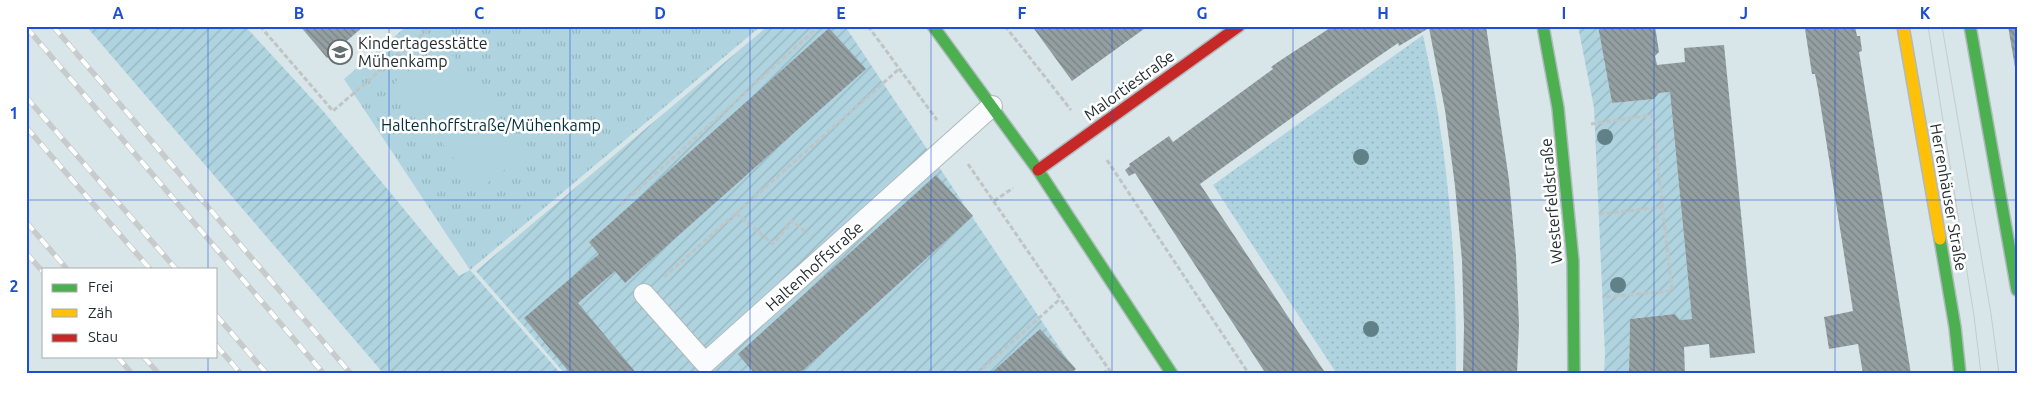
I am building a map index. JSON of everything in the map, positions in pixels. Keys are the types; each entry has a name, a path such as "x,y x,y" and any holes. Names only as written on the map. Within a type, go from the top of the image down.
{"street":[{"path":"933,26 1038,170 1172,374"},
{"name":"Malortiestraße","path":"1038,170 1239,26"},
{"name":"Westerfeldstraße","path":"1543,26 1561,128 1573,261 1574,374"},
{"name":"Herrenhäuser Straße","path":"1903,26 1955,327 1960,374"},
{"path":"1970,26 2017,290"}],"lane":[{"name":"Haltenhoffstraße","path":"644,294 705,363 992,106"}],"path":[{"path":"260,26 333,111 432,26"},
{"path":"621,205 819,26"},
{"path":"868,26 953,142 1112,374"},
{"path":"1005,26 1089,133 1248,374"},
{"path":"644,294 899,69"},
{"path":"1561,128 1652,115 1672,291 1573,300"},
{"path":"1569,218 1663,207"},
{"path":"736,213 774,244 792,221 830,252"},
{"path":"977,374 1061,299"},
{"path":"1103,374 1108,369"}],"green space":[{"path":"86,26 245,26 324,112 459,276 470,270 561,374 384,374"},
{"name":"Haltenhoffstraße/Mühenkamp","path":"407,26 761,26 470,270 344,79"},
{"path":"768,26 845,26 1077,374 565,374 476,271"},
{"path":"1578,26 1598,26 1612,103 1653,99 1659,93 1670,92 1692,319 1680,320 1675,314 1630,319 1629,374 1604,374 1605,355 1594,108"},
{"path":"1423,35 1432,77 1445,161 1453,246 1456,374 1337,374 1213,185"},
{"path":"444,44 527,153 478,190 395,82"}],"building":[{"path":"300,26 364,26 327,58"},
{"path":"1032,26 1148,26 1072,81"},
{"path":"1333,26 1486,26 1509,180 1516,256 1519,325 1517,374 1463,374 1462,260 1455,186 1445,110 1429,28 1399,46 1398,43 1200,184 1326,374 1266,374 1135,173 1129,176 1125,170 1130,166 1129,164 1169,136 1173,142 1273,69 1271,67"},
{"path":"1598,26 1655,26 1659,52 1655,56 1657,65 1685,62 1684,48 1724,45 1755,353 1710,358 1709,344 1684,347 1685,374 1629,374 1630,319 1675,314 1680,320 1692,319 1670,92 1659,93 1654,99 1612,103"},
{"path":"1807,26 1855,26 1857,36 1860,36 1862,51 1859,52 1911,374 1863,374 1858,344 1829,349 1824,317 1853,311 1818,89 1815,74 1812,74 1805,29 1807,29"},
{"path":"2008,26 2017,26 2016,73"},
{"path":"829,28 866,69 625,283 615,271 578,303 637,374 571,374 524,318 599,254 589,242"},
{"path":"936,175 973,216 799,374 755,374 738,354"},
{"path":"1040,329 1076,369 1070,374 990,374"}],"tram line":[{"path":"1928,26 1974,316 1981,374"},
{"path":"1942,26 1991,314 1999,374"}],"railway":[{"path":"53,26 351,374"},
{"path":"26,27 324,374"},
{"path":"26,97 175,268"},
{"path":"26,127 149,268"},
{"path":"26,222 66,268"},
{"path":"26,253 42,271"},
{"path":"218,317 267,374"},
{"path":"218,347 241,374"},
{"path":"119,358 132,374"},
{"path":"145,358 159,374"}],"traffic: fast":[{"path":"933,26 1038,170 1172,374"},
{"path":"1543,26 1558,108 1573,261 1574,374"},
{"path":"1970,26 2017,290"},
{"path":"1940,239 1955,327 1960,374"}],"traffic: slow":[{"path":"1903,26 1940,239"}],"traffic: jam":[{"path":"1038,170 1239,26"}],"place":[{"name":"Kindertagesstätte Mühenkamp","path":"340,52"}]}
